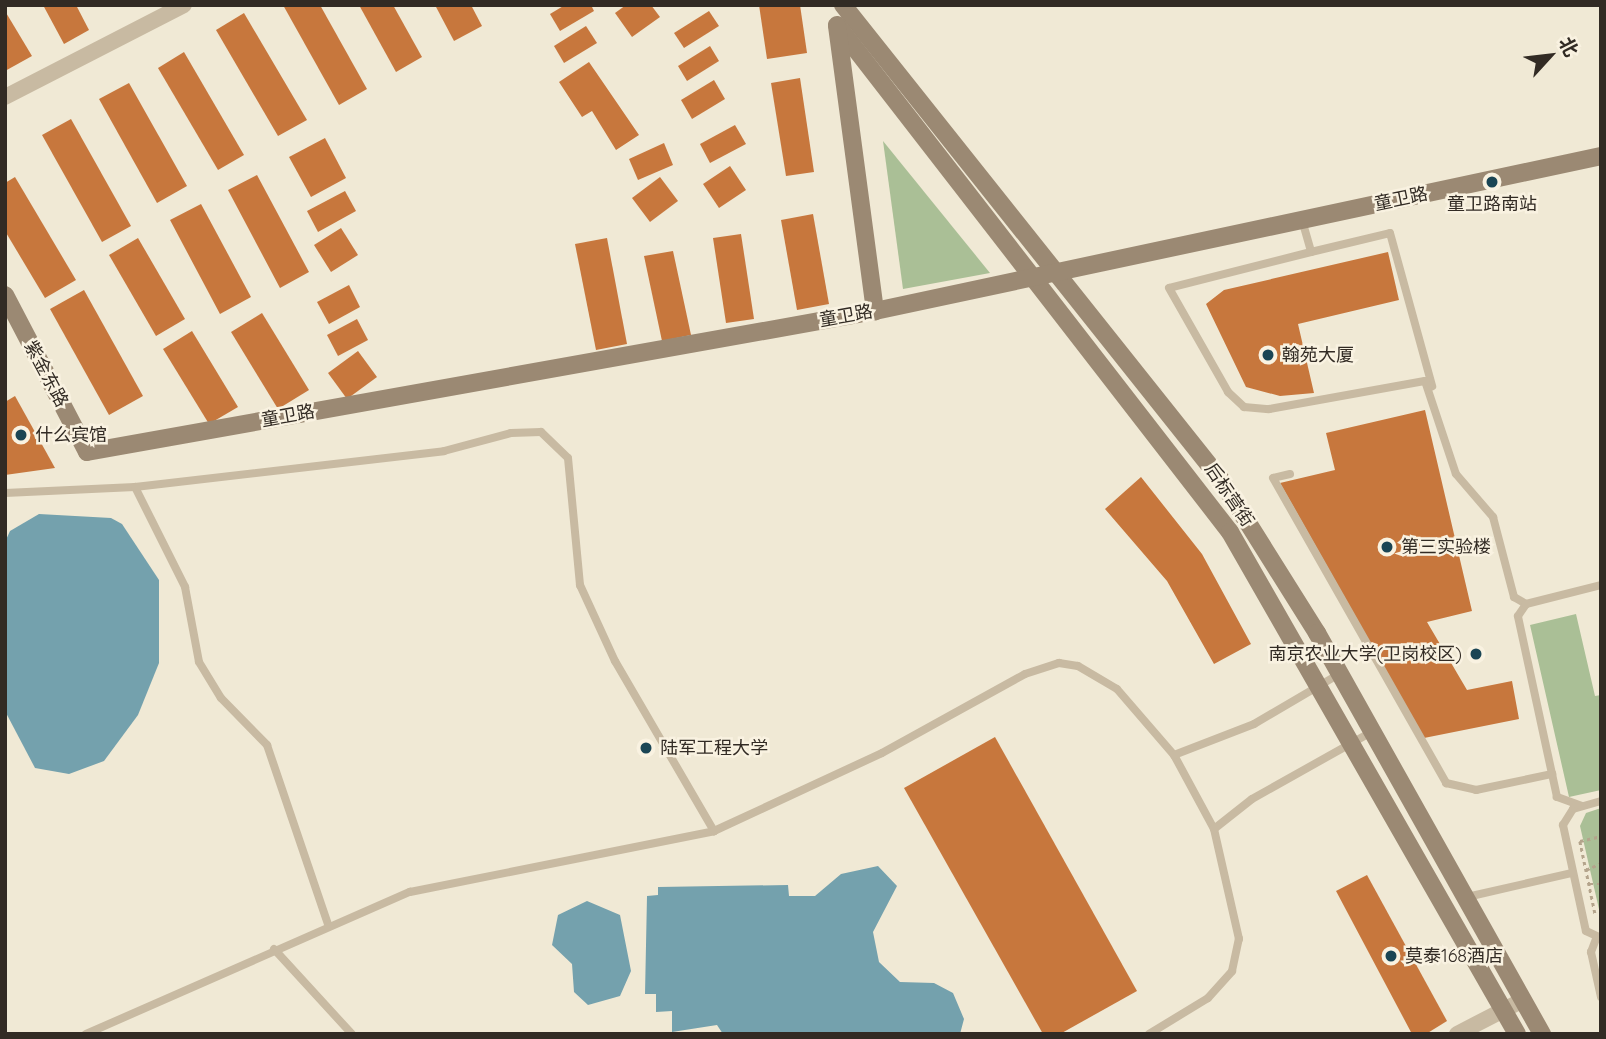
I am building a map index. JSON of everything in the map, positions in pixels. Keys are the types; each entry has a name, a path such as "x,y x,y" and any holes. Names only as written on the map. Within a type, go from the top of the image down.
{"street":[{"path":"5,97 184,5"},
{"path":"834,5 875,311"},
{"name":"后标营街","path":"844,5 1061,273 1221,480 1341,673 1542,1034"},
{"name":"后标营街","path":"837,25 1039,278 1196,483 1321,685 1517,1034"},
{"name":"童卫路","path":"87,452 875,311 1601,156"},
{"name":"紫金东路","path":"5,295 87,452"},
{"path":"1464,939 1484,929"},
{"path":"1457,1034 1523,1000"}],"lane":[{"path":"1302,220 1311,253"},
{"path":"1434,395 1418,378 1269,409 1235,402 1169,288 1390,233 1456,474 1493,517 1514,597 1526,604"},
{"path":"5,493 135,487 444,452 511,433 541,432 568,458 580,585 615,661 714,831"},
{"path":"1290,474 1273,478 1447,783 1476,790 1552,774"},
{"path":"135,487 185,587 199,662 221,698 267,745 328,924"},
{"path":"1582,806 1558,799 1518,616 1526,604 1601,585"},
{"path":"86,1034 328,924 410,892 714,831 882,753 982,697 1037,670 1078,666 1117,689 1174,755 1214,829 1240,939 1232,971 1208,998 1149,1034"},
{"path":"1174,755 1254,724 1341,673"},
{"path":"1214,829 1252,799 1374,731"},
{"path":"1601,801 1582,806 1564,818 1566,844 1586,931 1599,939 1591,952 1601,997"},
{"path":"1466,897 1572,873"},
{"path":"274,949 352,1034"},
{"path":"110,1023 114,1034"}],"path":[{"path":"1566,844 1601,836"},
{"path":"1580,841 1595,912"},
{"path":"1586,870 1601,863"},
{"path":"1589,884 1601,884"}],"green space":[{"path":"883,141 990,273 903,289"},
{"path":"1576,614 1595,696 1601,695 1601,790 1569,797 1530,625"},
{"path":"1601,808 1601,918 1580,826 1586,813"}],"water":[{"path":"39,514 111,518 122,524 159,580 159,663 138,715 104,761 69,774 35,768 5,711 5,542 10,531"},
{"path":"878,866 897,886 873,932 879,962 900,982 934,983 953,993 964,1019 960,1034 723,1034 717,1025 672,1032 672,1011 656,1012 656,994 645,994 647,896 658,895 658,887 788,885 789,896 815,896 841,874"},
{"path":"587,901 620,915 631,971 620,996 588,1005 574,992 572,964 552,945 558,915"}],"building":[{"path":"43,5 76,5 89,30 64,44"},
{"path":"283,5 320,5 367,89 339,105"},
{"path":"359,5 393,5 422,57 396,72"},
{"path":"435,5 471,5 482,26 454,41"},
{"path":"565,5 591,5 594,11 560,31 550,14"},
{"path":"626,5 651,5 660,17 632,37 615,13"},
{"path":"759,5 800,5 807,53 767,59"},
{"path":"5,11 32,56 5,71"},
{"path":"709,11 719,26 684,48 674,33"},
{"path":"244,13 307,120 278,136 216,30"},
{"path":"586,26 597,43 564,63 554,46"},
{"path":"710,46 719,61 687,81 678,66"},
{"path":"184,52 244,155 218,170 158,68"},
{"path":"589,62 639,135 616,150 592,111 582,117 559,82"},
{"path":"800,78 814,172 786,176 771,83"},
{"path":"714,80 725,99 692,119 681,100"},
{"path":"129,83 187,186 157,203 99,99"},
{"path":"71,119 131,226 102,242 42,135"},
{"path":"735,125 746,144 710,163 700,144"},
{"path":"325,138 346,178 311,197 289,157"},
{"path":"664,143 673,165 638,180 629,159"},
{"path":"730,166 746,190 719,208 703,184"},
{"path":"257,175 309,272 280,288 228,190"},
{"path":"15,177 76,280 45,298 5,231 5,183"},
{"path":"660,177 678,201 650,222 632,198"},
{"path":"345,191 356,211 318,232 307,211"},
{"path":"201,204 251,297 220,314 170,220"},
{"path":"813,214 829,304 797,310 781,220"},
{"path":"341,228 358,255 331,272 314,245"},
{"path":"741,234 754,319 726,323 713,238"},
{"path":"138,238 185,319 156,336 109,255"},
{"path":"607,238 627,344 596,350 575,244"},
{"path":"673,251 691,335 662,341 644,256"},
{"name":"翰苑大厦","path":"1388,252 1399,300 1298,324 1314,393 1280,396 1246,387 1206,304 1224,290"},
{"path":"349,285 360,307 329,324 317,302"},
{"path":"84,290 143,396 109,415 50,309"},
{"path":"262,313 309,390 278,409 231,332"},
{"path":"357,319 368,340 338,356 327,335"},
{"path":"192,331 238,407 209,424 163,349"},
{"path":"358,351 377,377 347,399 328,373"},
{"name":"什么宾馆","path":"15,396 55,468 5,475 5,402"},
{"name":"第三实验楼","path":"1425,410 1472,611 1427,622 1467,690 1512,681 1519,719 1424,738 1280,483 1335,470 1326,433"},
{"path":"1141,477 1202,554 1251,644 1214,664 1167,581 1105,509"},
{"path":"995,737 1137,991 1060,1034 1043,1034 904,788"},
{"name":"莫泰168酒店","path":"1367,875 1447,1021 1426,1034 1412,1034 1336,891"}],"place":[{"name":"童卫路南站","path":"1492,182"},
{"name":"翰苑大厦","path":"1268,355"},
{"name":"什么宾馆","path":"21,435"},
{"name":"第三实验楼","path":"1387,547"},
{"name":"南京农业大学(卫岗校区)","path":"1476,654"},
{"name":"陆军工程大学","path":"646,748"},
{"name":"莫泰168酒店","path":"1391,956"}]}
